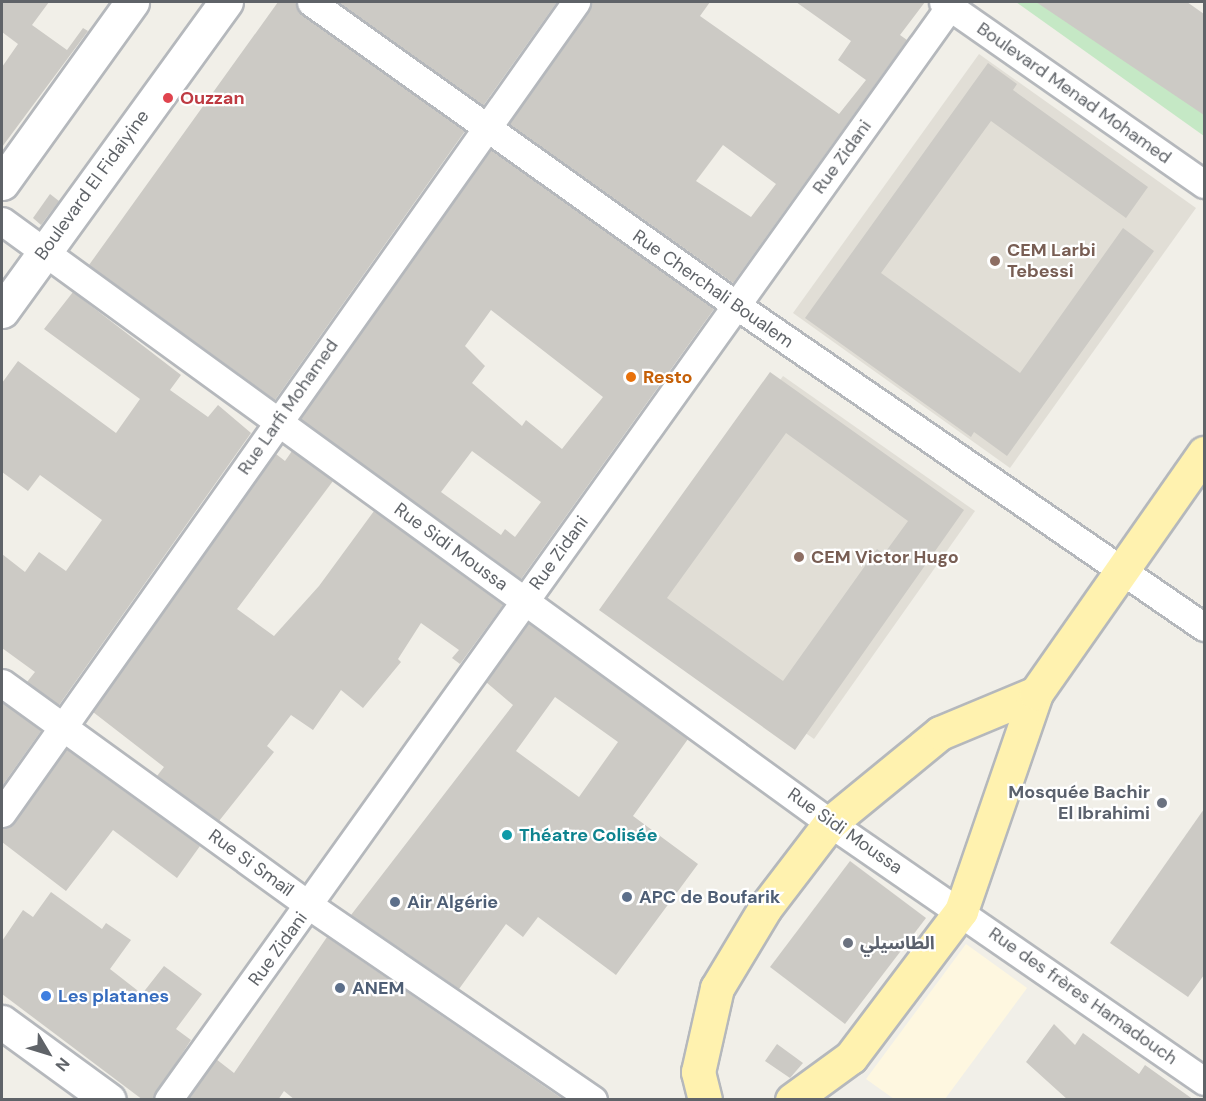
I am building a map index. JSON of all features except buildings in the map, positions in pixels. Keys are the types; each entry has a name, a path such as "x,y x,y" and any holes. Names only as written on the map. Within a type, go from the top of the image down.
{"main road":[{"path":"792,1100 851,1057 961,911 1036,693 1121,568 1204,453"},
{"path":"705,1100 698,1072 717,988 765,908 830,823 940,733 1036,693"}],"street":[{"path":"2,183 132,2"},
{"name":"Boulevard El Fidaiyine","path":"2,311 226,2"},
{"name":"Rue Cherchali Boualem","path":"311,2 486,129 736,305 1204,627"},
{"name":"Rue Larfi Mohamed","path":"2,813 576,2"},
{"name":"Boulevard Menad Mohamed","path":"949,3 1204,184"},
{"name":"Rue Zidani","path":"168,1100 310,906 949,3"},
{"name":"Rue Sidi Moussa","path":"2,221 830,823 961,911"},
{"name":"Rue Si Smaïl","path":"2,683 310,906 593,1100"},
{"name":"Rue des frères Hamadouch","path":"961,911 1204,1081"},
{"path":"2,1022 109,1100"}],"shaded area":[{"name":"CEM Larbi Tebessi","path":"979,54 1196,208 1010,468 793,313"},
{"name":"CEM Victor Hugo","path":"783,376 975,511 814,739 623,604"},
{"path":"966,944 1027,988 945,1099 894,1099 866,1079"}],"green space":[{"path":"1016,2 1185,2 1204,15 1204,136"}],"place":[{"name":"Ouzzan","path":"168,98"},
{"name":"CEM Larbi Tebessi","path":"995,261"},
{"name":"Resto","path":"631,377"},
{"name":"CEM Victor Hugo","path":"799,557"},
{"name":"Mosquée Bachir El Ibrahimi","path":"1162,803"},
{"name":"Théatre Colisée","path":"507,835"},
{"name":"APC de Boufarik","path":"627,897"},
{"name":"Air Algérie","path":"395,902"},
{"name":"الطاسيلي","path":"848,943"},
{"name":"ANEM","path":"340,988"},
{"name":"Les platanes","path":"46,996"}]}
